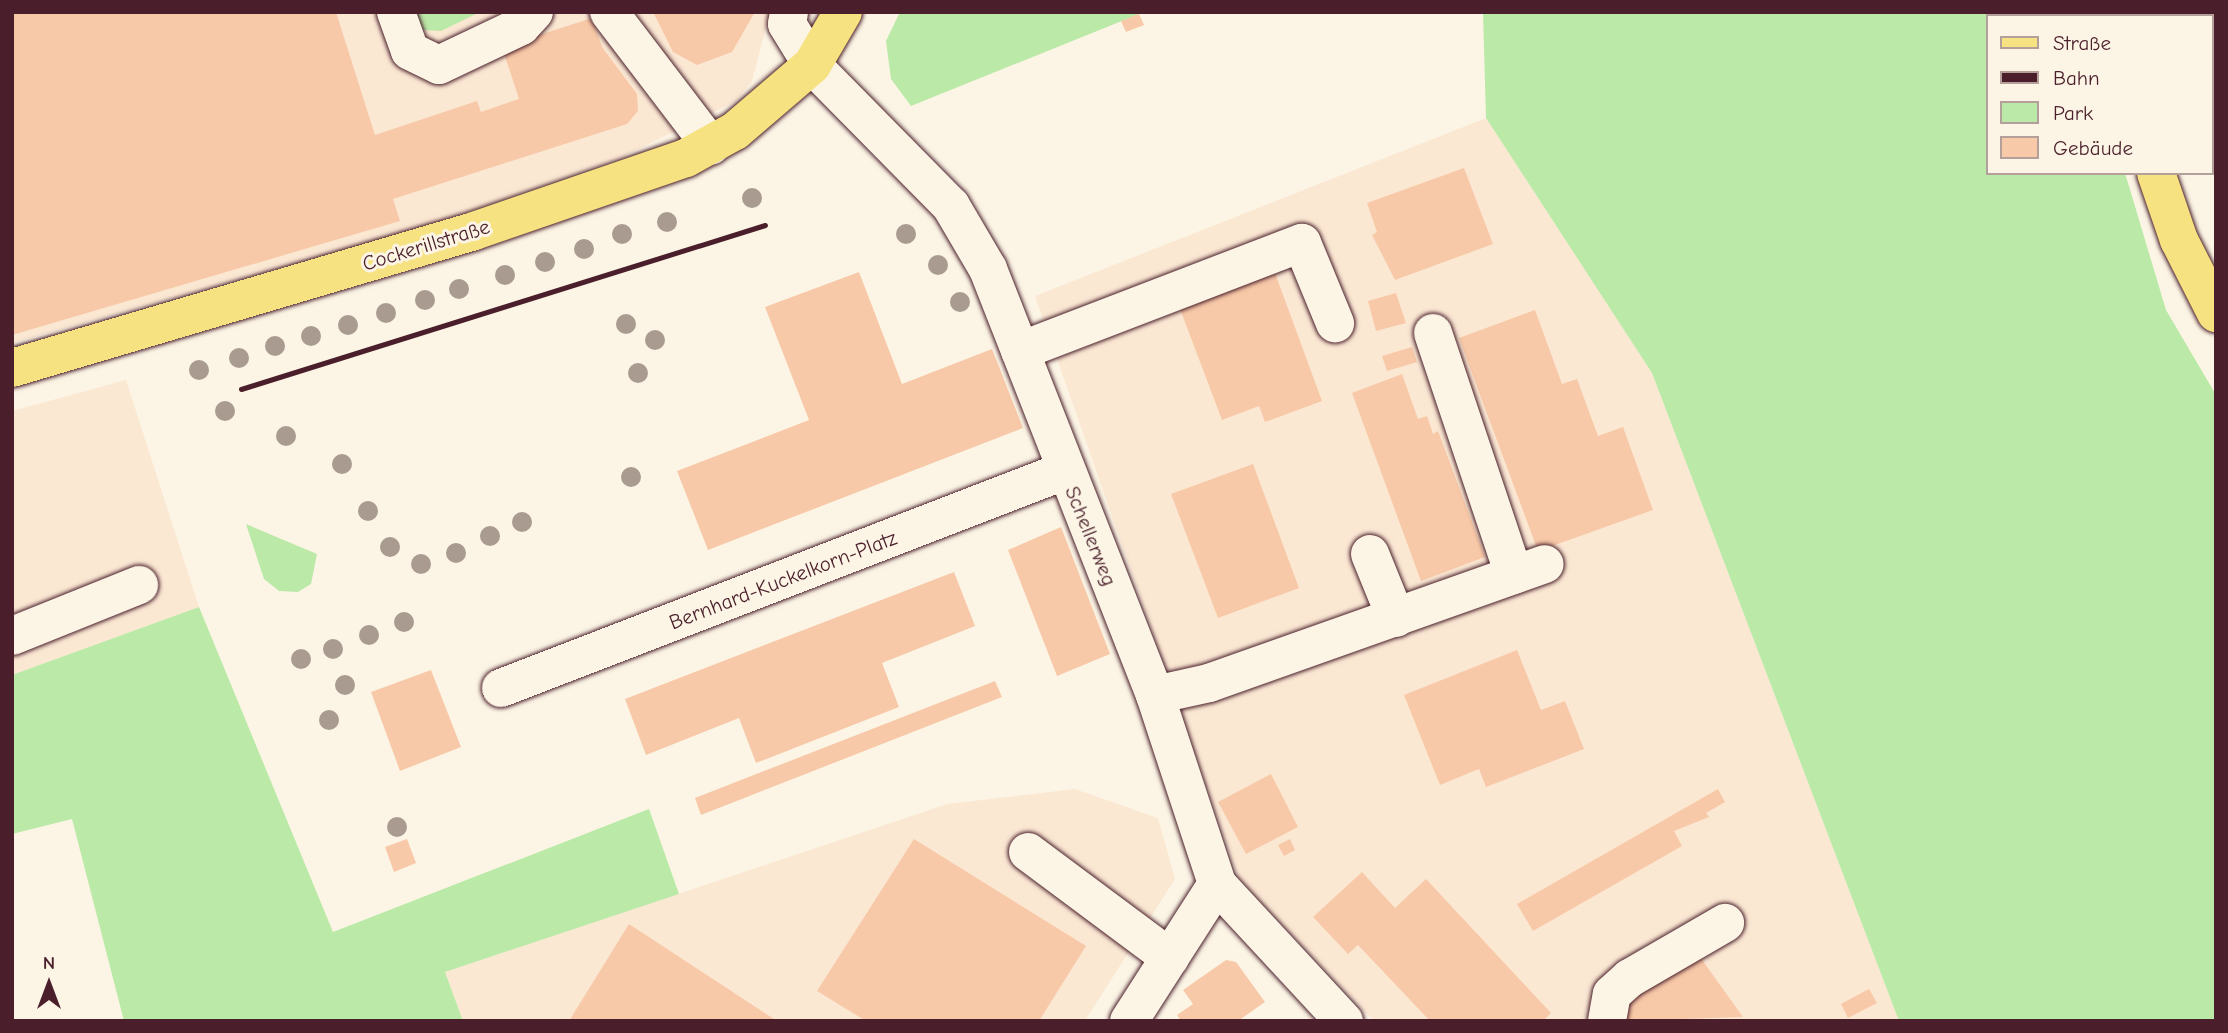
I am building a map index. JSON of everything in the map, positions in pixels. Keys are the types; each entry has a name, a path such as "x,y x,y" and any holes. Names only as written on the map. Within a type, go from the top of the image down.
{"main road":[{"path":"812,65 843,12"},
{"name":"Cockerillstraße","path":"12,368 487,227 630,181 710,146 812,65"},
{"path":"2157,175 2179,240 2216,313"}],"street":[{"path":"396,12 410,51 439,65 521,26 534,12"},
{"path":"609,12 710,146"},
{"name":"Schellerweg","path":"789,12 787,24 812,65 951,206 988,269 1155,695 1217,884 1344,1021"},
{"path":"1020,351 1302,243 1335,323"},
{"path":"1155,695 1396,618 1530,569 1433,333"},
{"name":"Bernhard-Kuckelkorn-Platz","path":"501,688 1065,471"},
{"path":"1370,554 1396,618"},
{"path":"12,636 139,585"},
{"path":"1028,852 1170,958"},
{"path":"1129,1021 1217,884"},
{"path":"1606,1021 1612,994 1630,978 1725,923"}],"shaded area":[{"path":"12,12 770,12 752,81 736,101 620,158 418,229 12,343"},
{"path":"1486,118 1652,373 1899,1021 1374,1021 1239,879 1035,296"},
{"path":"126,380 199,607 12,675 12,411"},
{"path":"1075,789 1158,818 1175,879 1085,1021 463,1021 445,972 947,804"}],"green space":[{"path":"411,12 480,12 441,31 423,30"},
{"path":"900,12 1144,12 911,106 891,79 886,41"},
{"path":"1483,12 2109,12 1986,14 1986,175 2126,175 2166,310 2216,395 2216,1021 1899,1021 1652,373 1486,118"},
{"path":"246,524 317,554 311,584 298,592 279,591 264,579"},
{"path":"199,607 333,932 649,809 679,894 445,972 463,1021 124,1021 72,819 12,834 12,675"}],"building":[{"path":"12,12 336,12 375,135 477,101 481,112 519,99 502,47 592,18 602,47 637,94 638,111 627,124 393,199 400,221 12,335"},
{"path":"653,12 755,12 732,52 697,65 673,52"},
{"path":"1139,14 1144,25 1126,32 1121,21"},
{"path":"1464,168 1493,244 1395,280 1372,235 1377,232 1367,203"},
{"path":"859,272 902,384 992,349 1023,428 708,550 677,471 809,420 765,307"},
{"path":"1275,273 1322,401 1265,422 1259,406 1222,420 1180,309"},
{"path":"1396,293 1406,323 1376,331 1368,301"},
{"path":"1535,310 1562,384 1577,379 1598,436 1623,427 1653,510 1538,551 1459,338"},
{"path":"1412,347 1417,362 1387,371 1382,356"},
{"path":"1402,374 1418,419 1427,416 1433,434 1438,431 1485,557 1421,581 1352,393"},
{"path":"1253,464 1299,588 1218,618 1171,494"},
{"path":"1061,527 1110,654 1057,676 1008,550"},
{"path":"954,572 975,626 882,663 899,707 756,763 739,718 646,755 625,699"},
{"path":"1517,650 1541,710 1565,701 1584,749 1486,787 1479,769 1440,785 1404,695"},
{"path":"431,670 461,747 400,771 371,692"},
{"path":"995,681 1002,697 701,815 695,798"},
{"path":"1271,774 1298,827 1246,854 1218,802"},
{"path":"1718,789 1725,802 1706,813 1709,817 1674,831 1682,846 1533,931 1517,904"},
{"path":"407,839 416,863 394,872 385,847"},
{"path":"914,839 1086,946 1039,1021 866,1021 817,991"},
{"path":"1290,839 1295,850 1284,856 1278,845"},
{"path":"1362,872 1395,908 1426,879 1551,1013 1543,1021 1430,1021 1358,945 1348,954 1313,917"},
{"path":"629,924 777,1021 569,1021"},
{"path":"1695,950 1743,1017 1624,1021 1625,1000"},
{"path":"1226,960 1236,962 1265,1002 1238,1021 1181,1021 1177,1015 1193,1004 1183,990"},
{"path":"1869,989 1877,1003 1848,1018 1841,1004"}],"railway":[{"path":"241,389 765,225"}]}
